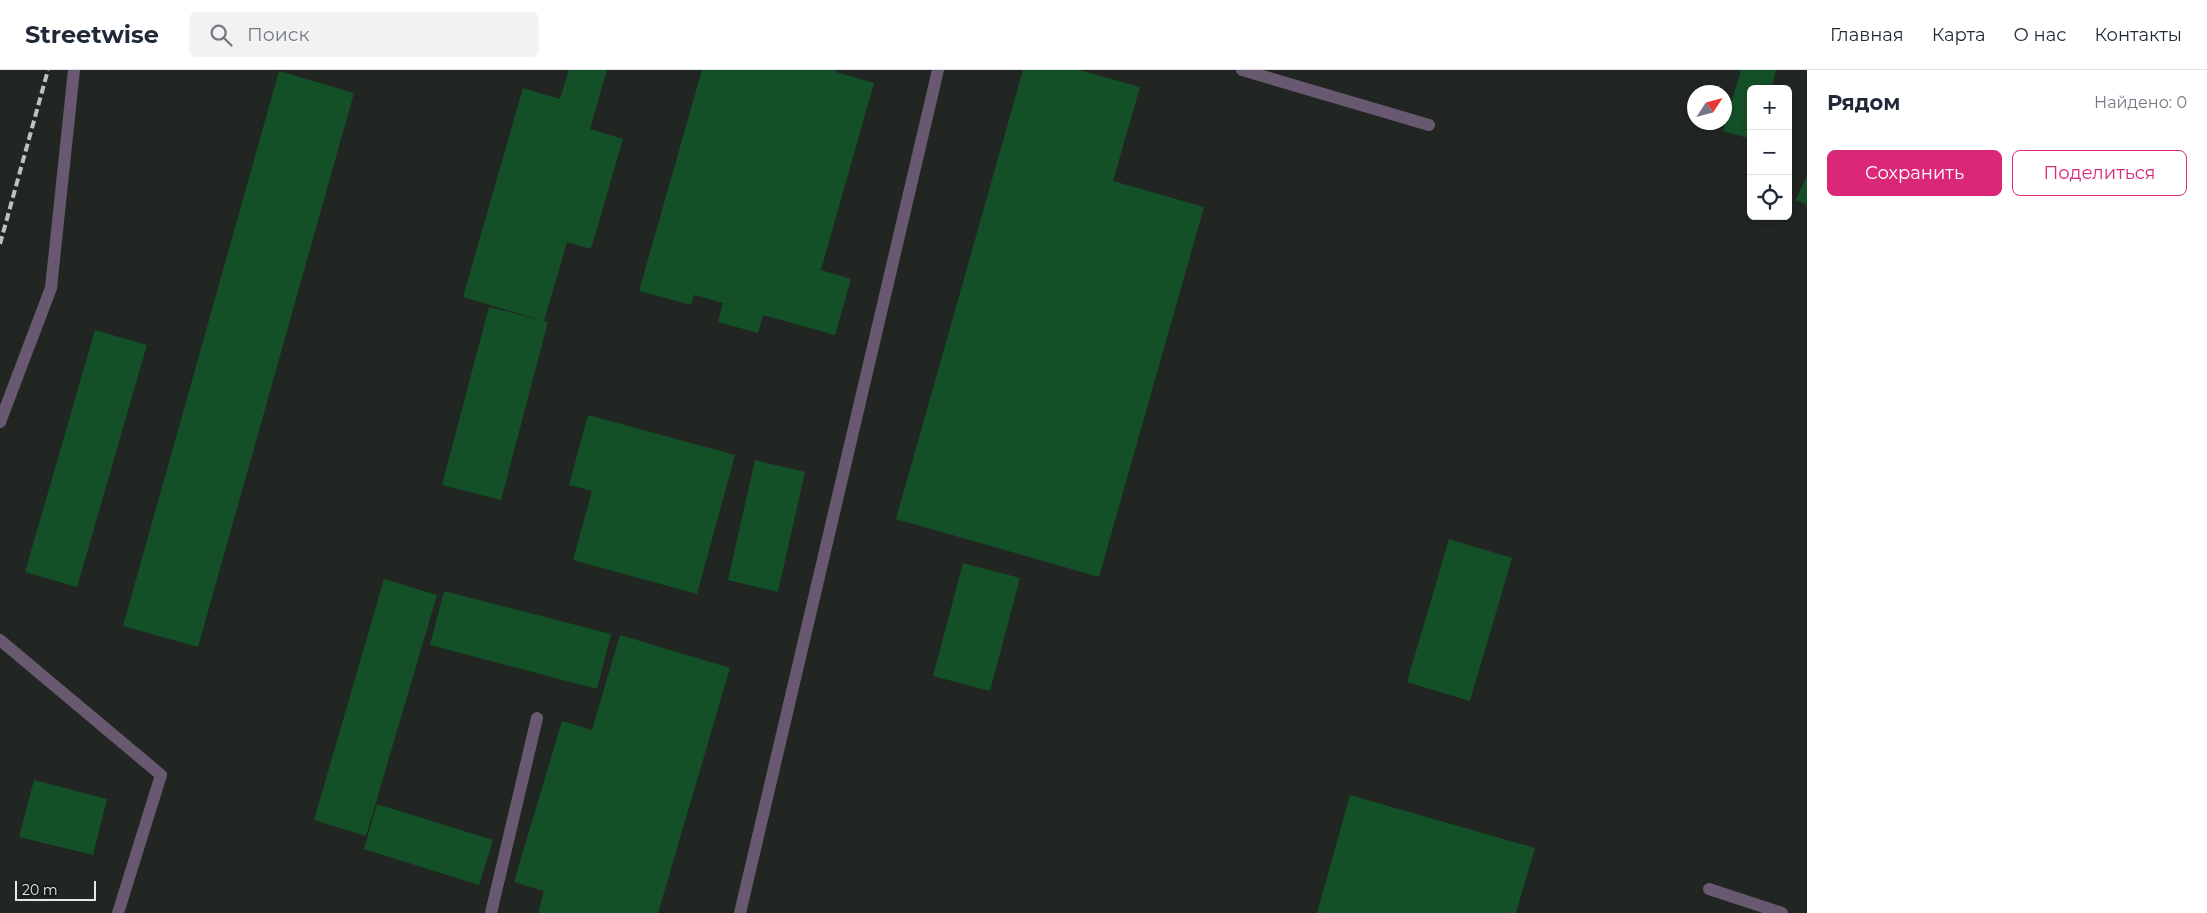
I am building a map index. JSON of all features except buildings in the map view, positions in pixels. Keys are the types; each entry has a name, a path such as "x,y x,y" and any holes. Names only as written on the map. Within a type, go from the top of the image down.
{"street":[{"path":"0,422 52,288 74,70"},
{"path":"740,913 938,70"},
{"path":"1242,70 1429,125"},
{"path":"0,640 161,775 118,913"},
{"path":"491,913 537,718"},
{"path":"1709,889 1782,913"}],"railway":[{"path":"0,244 48,70"}]}
